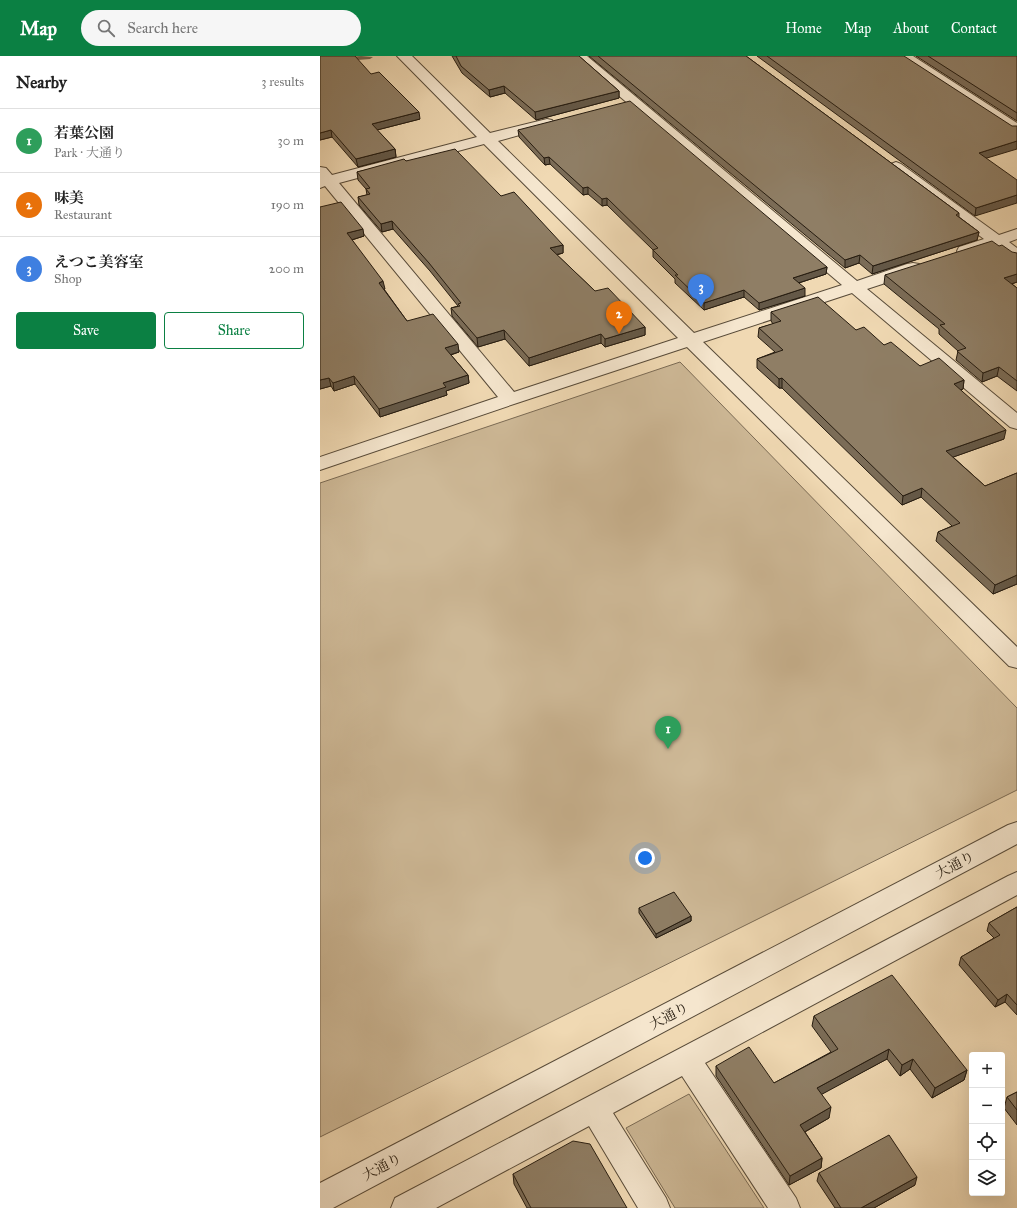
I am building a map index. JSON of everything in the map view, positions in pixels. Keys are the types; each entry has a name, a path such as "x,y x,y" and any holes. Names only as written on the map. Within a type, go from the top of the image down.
{"street":[{"path":"404,56 691,341 1017,660"},
{"path":"579,56 624,103 855,287 1017,423"},
{"path":"904,56 1017,129"},
{"path":"510,400 323,178 557,121"},
{"path":"886,160 1017,256"},
{"path":"953,255 1017,234"},
{"path":"323,457 510,400 930,262"},
{"name":"大通り","path":"320,1199 1017,832"},
{"path":"406,1208 1017,883"},
{"path":"686,1058 785,1208"},
{"path":"594,1107 655,1208"}],"shaded area":[{"path":"680,362 1017,708 1017,790 320,1137 320,483"},
{"path":"689,1094 764,1208 675,1208 626,1128"}],"building":[{"path":"320,56 355,56 371,74 379,72 419,112 372,124 395,149 356,159 331,130 320,133"},
{"path":"456,56 579,56 619,91 535,112 504,86 489,90 461,66"},
{"path":"598,56 746,56 959,213 956,215 979,232 873,266 860,255 845,260"},
{"path":"767,56 904,56 1012,126 1017,126 1017,141 979,153 1017,180 1017,195 976,208"},
{"path":"928,56 1017,56 1017,113"},
{"path":"630,101 827,267 793,278 805,288 759,303 744,290 704,303 675,275 678,275 653,250 658,248 607,198 602,199 588,187 583,188 549,157 544,158 518,130"},
{"path":"455,149 501,196 514,192 563,245 550,248 595,291 608,288 645,327 605,339 601,334 529,358 504,330 477,338 451,308 460,306 458,304 461,303 429,263 392,221 381,224 358,197 370,194 366,189 370,188 357,172 404,159 406,161"},
{"path":"341,202 363,229 347,233 383,281 379,283 407,321 433,314 458,344 445,348 468,375 443,383 446,387 379,409 354,376 333,383 329,378 320,380 320,207"},
{"path":"992,241 999,246 1002,245 1012,252 1017,253 1017,274 1004,278 1017,288 1017,381 999,367 983,373 957,351 966,348 940,325 945,324 885,275"},
{"path":"818,297 856,330 864,327 884,345 891,342 920,366 939,358 964,380 954,384 1006,430 946,451 985,486 1017,473 1017,575 995,585 938,532 960,523 922,488 903,496 782,378 779,379 757,359 783,350 759,328 781,321 771,312"},
{"path":"674,892 691,916 656,934 639,908"},
{"path":"1017,907 1017,1005 1007,994 998,1000 961,957 1000,935 989,923"},
{"path":"892,975 967,1070 935,1088 913,1059 902,1065 889,1049 817,1088 831,1107 800,1125 822,1158 790,1176 716,1066 749,1047 774,1083 838,1049 814,1016"},
{"path":"1017,1092 1017,1110 1007,1097"},
{"path":"889,1135 917,1177 861,1208 841,1208 819,1173"},
{"path":"573,1141 590,1144 627,1208 531,1208 513,1174"}],"waterway":[{"path":"345,59 370,57"}],"place":[{"name":"えつこ美容室","path":"701,307"},
{"name":"味美","path":"619,334"},
{"name":"若葉公園","path":"668,749"}]}
